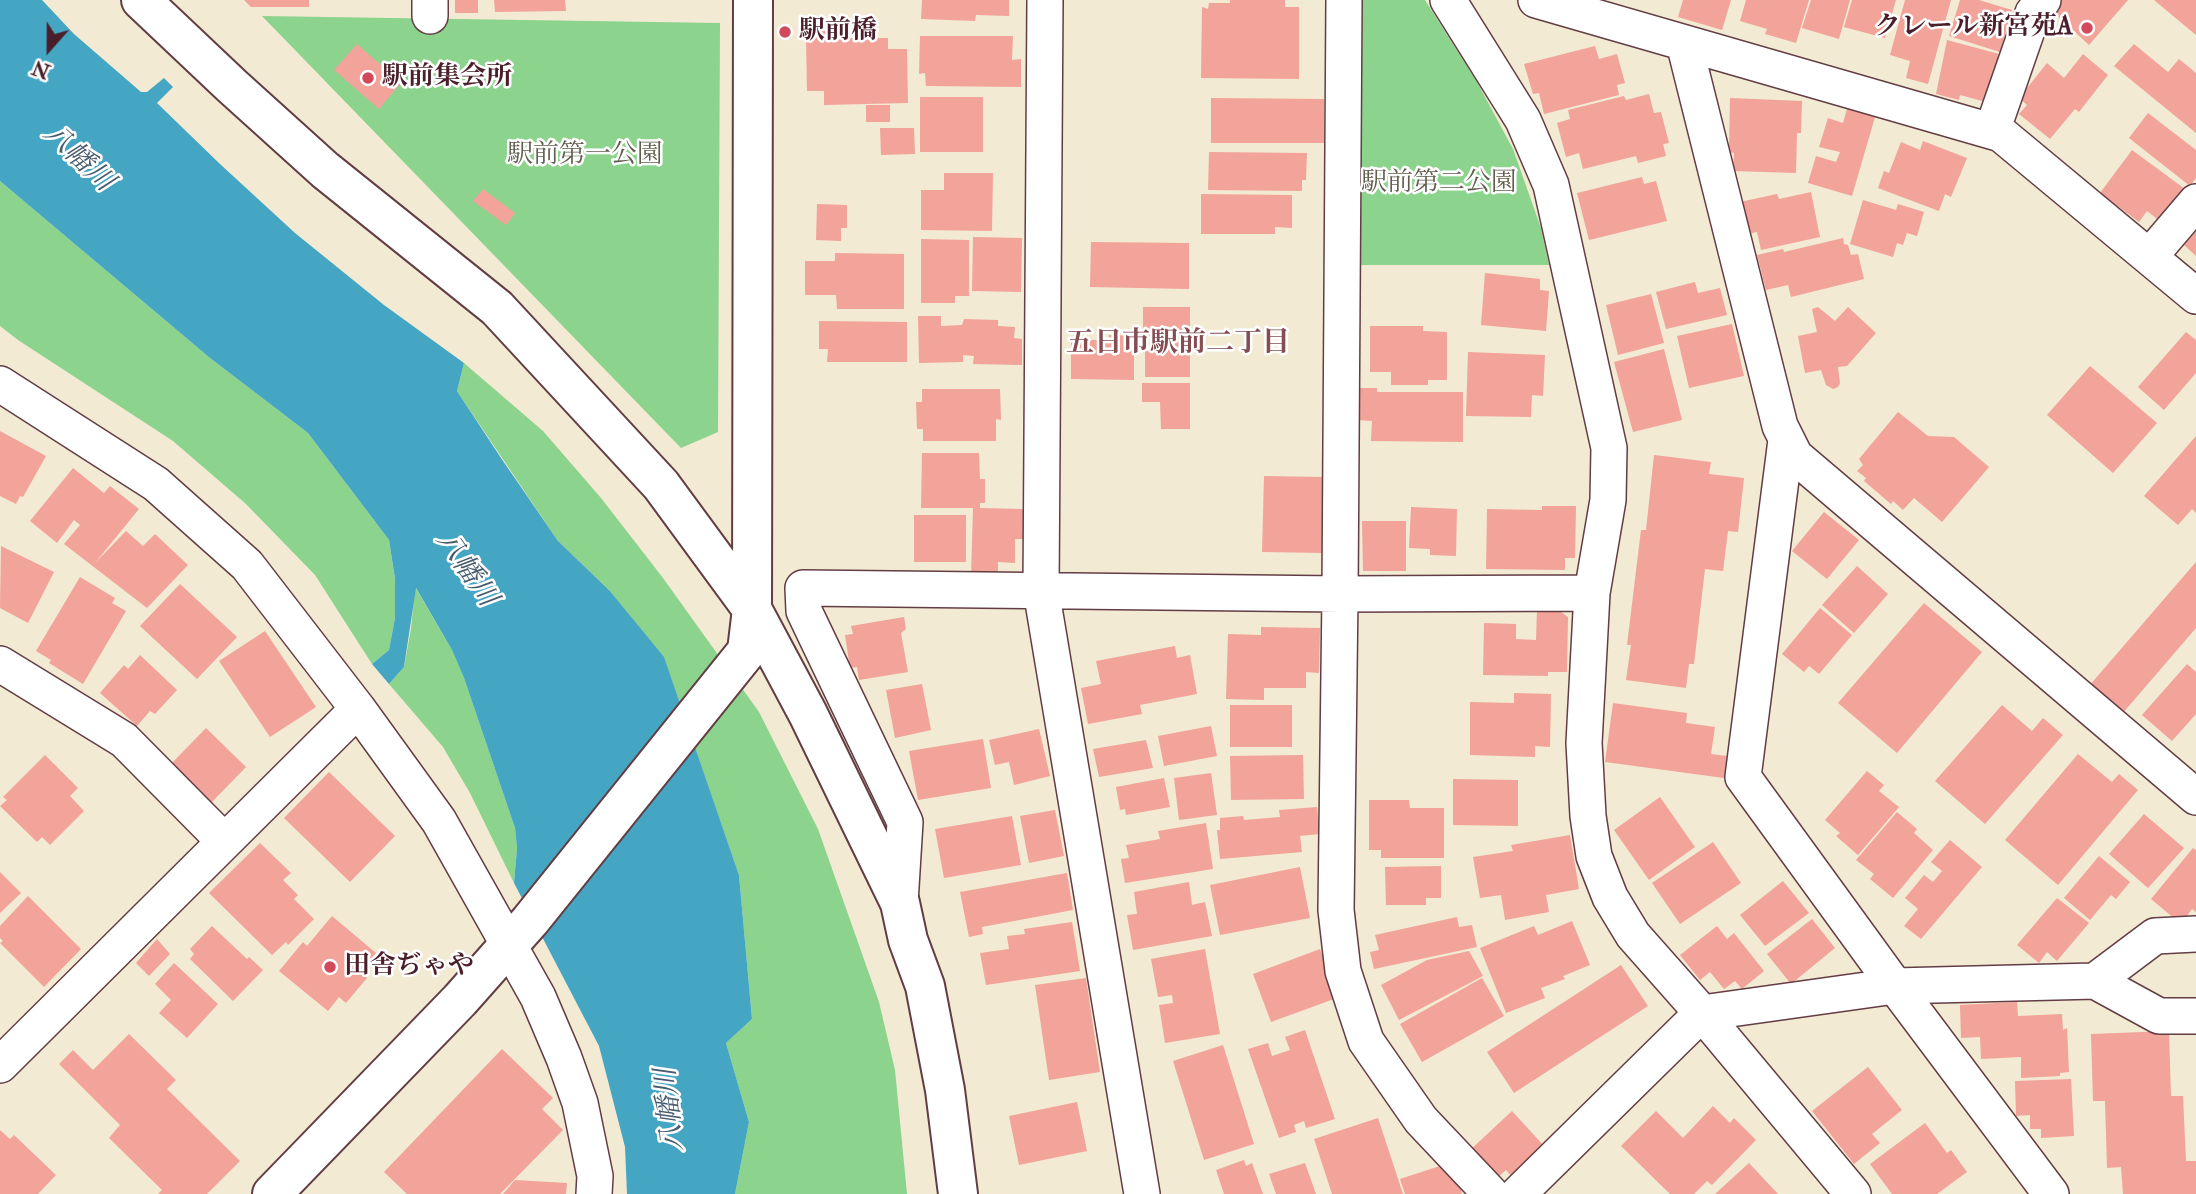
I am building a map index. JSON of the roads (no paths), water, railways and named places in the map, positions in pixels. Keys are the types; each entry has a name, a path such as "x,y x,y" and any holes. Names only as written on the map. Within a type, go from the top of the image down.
{"street":[{"path":"141,0 326,170 497,308 661,485 752,609 808,714 900,903 908,940 925,986 946,1090 958,1194"},
{"path":"272,1194 460,1000 519,932 747,651 752,609 753,0"},
{"path":"1045,0 1041,590 1142,1194"},
{"path":"1344,0 1336,910 1343,971 1366,1041 1421,1120 1491,1194"},
{"path":"1448,0 1523,120 1551,186 1609,448 1608,500 1592,593 1584,743 1588,816 1594,856 1610,897 1633,935 1853,1194"},
{"path":"1536,0 2001,134 2196,296"},
{"path":"1992,131 2033,13 2043,0"},
{"path":"1684,43 1780,426 1796,456"},
{"path":"2150,256 2196,202"},
{"path":"0,384 156,484 247,565 358,709 519,932 538,997 576,1092 595,1176 594,1194"},
{"path":"2051,1194 1895,986 1744,777 1786,440 1796,456 2196,797"},
{"path":"900,903 905,822 804,611 803,587 1340,594 1592,593"},
{"path":"0,664 124,740 224,841"},
{"path":"0,1065 358,709"},
{"path":"2095,981 2155,936 2196,934"},
{"path":"1518,1194 1702,1013 1895,986 2095,981 2159,1016 2196,1016"}],"water":[{"name":"八幡川","path":"0,0 42,0 74,34 141,92 147,92 164,78 173,87 157,103 220,164 295,233 384,305 464,363 457,391 501,458 558,541 610,591 664,657 739,875 752,1019 726,1043 749,1122 735,1194 627,1194 625,1147 599,1046 514,883 517,848 515,828 464,678 452,650 416,588 404,667 389,684 372,664 389,650 395,618 395,579 389,540 308,433 210,358 0,181"}],"place":[{"name":"クレール新宮苑A","path":"2087,28"},
{"name":"駅前橋","path":"785,32"},
{"name":"駅前集会所","path":"368,78"},
{"name":"田舎ぢゃや","path":"330,967"}],"district":[{"name":"五日市駅前二丁目","path":"1178,345"}],"park label":[{"name":"駅前第一公園","path":"585,156"},
{"name":"駅前第二公園","path":"1439,184"}]}
